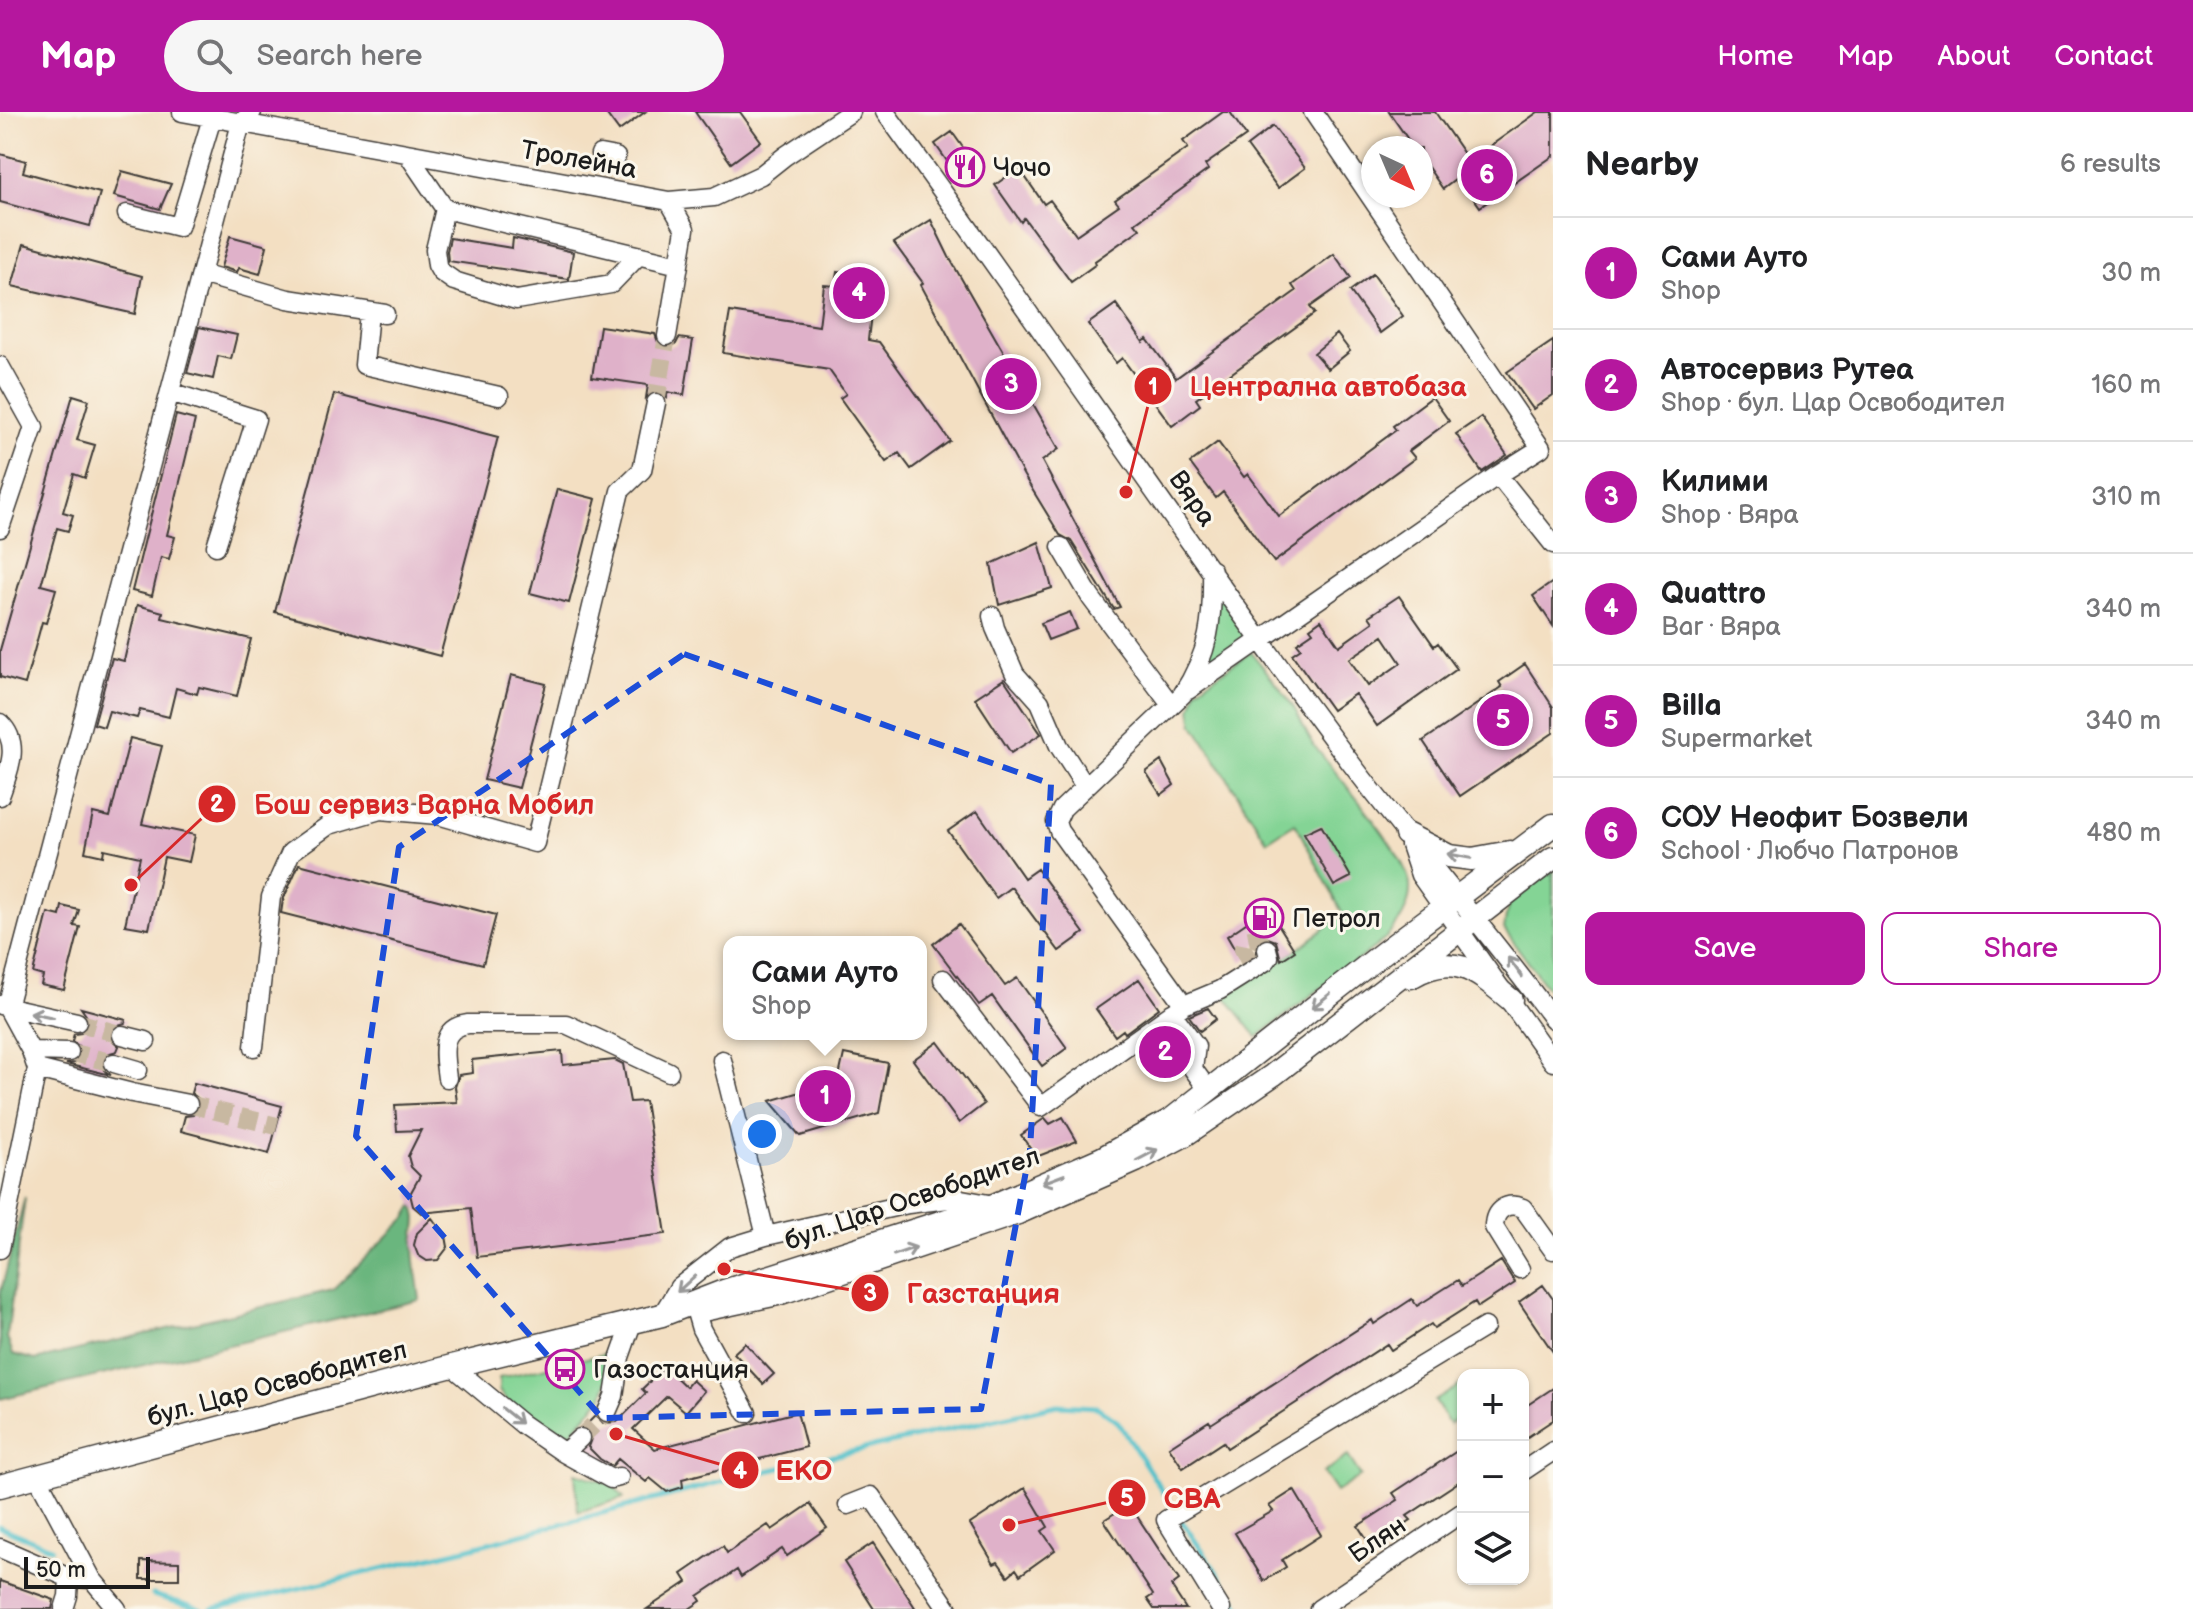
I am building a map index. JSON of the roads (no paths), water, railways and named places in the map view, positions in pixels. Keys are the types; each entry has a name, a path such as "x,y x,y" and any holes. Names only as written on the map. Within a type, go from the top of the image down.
{"main road":[{"name":"бул. Цар Освободител","path":"0,1486 452,1366 662,1315 738,1286 994,1205 1102,1158 1146,1135 1209,1091 1450,901 1553,825"},
{"path":"1406,834 1449,856 1472,859 1515,852"},
{"name":"бул. Цар Освободител","path":"662,1315 696,1312 778,1294 1018,1213 1089,1183 1185,1135 1365,1004 1553,858"},
{"path":"1365,1004 1416,973 1445,964 1480,974 1511,1000"}],"street":[{"name":"Тролейна","path":"182,112 212,118 247,118 407,153 669,201 714,197 761,175 851,112"},
{"name":"Вяра","path":"885,112 1260,639 1406,834 1467,922"},
{"path":"1209,1091 1193,1069 1196,1046 1178,1009 1057,827 1059,813 1176,700 1260,639 1541,448 1313,112"},
{"path":"127,214 179,227 212,118"},
{"path":"0,1249 37,1069 31,1051 3,1006 201,274 247,118"},
{"path":"407,153 445,209 679,265"},
{"path":"667,336 685,229 669,201"},
{"path":"445,209 435,250 441,272 454,281 516,300 611,284 638,256"},
{"path":"201,274 288,299 377,313 364,365 499,396"},
{"path":"0,366 34,427 3,500 0,528"},
{"path":"170,392 256,419 216,546"},
{"path":"254,1047 271,897 291,852 329,825 380,810 438,815 535,843 620,491 642,470 656,403"},
{"path":"1498,475 1553,544"},
{"path":"1061,547 1098,608 1176,700"},
{"path":"1176,700 1195,674 1206,649 1213,609 1212,570"},
{"path":"992,616 1015,674 1040,702 1059,746 1085,786"},
{"path":"0,723 10,735 13,752 0,796"},
{"path":"1467,922 1511,1000 1553,1062"},
{"path":"1467,922 1553,1019"},
{"path":"943,979 1041,1107 1178,1009 1220,990 1248,967 1266,961 1269,957 1267,949"},
{"path":"3,1006 77,1022"},
{"path":"447,1078 444,1041 453,1028 468,1024 566,1024 669,1072"},
{"path":"122,1035 146,1041"},
{"path":"31,1051 69,1052"},
{"path":"722,1060 766,1236"},
{"path":"114,1063 138,1070"},
{"path":"37,1069 188,1104"},
{"path":"662,1315 679,1287 730,1247 908,1204 956,1198 994,1205"},
{"path":"1520,1269 1494,1227 1496,1215 1505,1206 1523,1208 1553,1250"},
{"path":"696,1312 701,1329 747,1413"},
{"path":"607,1412 614,1396 620,1357 632,1323"},
{"path":"1221,1609 1166,1520 1485,1327"},
{"path":"452,1366 522,1424 564,1453 611,1479 619,1477"},
{"path":"564,1453 580,1438"},
{"path":"1529,1467 1553,1451"},
{"path":"37,1476 92,1579 117,1609"},
{"path":"848,1505 871,1496 948,1609"},
{"name":"Блян","path":"1319,1609 1462,1513"},
{"path":"1,1551 69,1578 92,1579"},
{"path":"64,1609 69,1578"}],"waterway":[{"path":"212,1609 469,1548 736,1478 1057,1405 1097,1407 1118,1422 1174,1509"},
{"path":"1179,1517 1242,1609"},
{"path":"0,1527 51,1548"},
{"path":"153,1595 200,1609"}],"tunnel":[{"path":"656,403 667,336"},
{"path":"1249,961 1243,949 1245,939 1256,937 1267,949"},
{"path":"77,1022 122,1035"},
{"path":"69,1052 114,1063"},
{"path":"188,1104 277,1126"},
{"path":"580,1438 607,1412"}],"place":[{"name":"Чочо","path":"965,167"},
{"name":"СОУ Неофит Бозвели","path":"1487,175"},
{"name":"Quattro","path":"859,293"},
{"name":"Килими","path":"1011,384"},
{"name":"Централна автобаза","path":"1126,492"},
{"name":"Billa","path":"1503,720"},
{"name":"Бош сервиз Варна Мобил","path":"131,885"},
{"name":"Петрол","path":"1264,918"},
{"name":"Автосервиз Рутеа","path":"1165,1052"},
{"name":"Сами Ауто","path":"825,1096"},
{"name":"Газстанция","path":"724,1269"},
{"name":"Газoстанция","path":"565,1369"},
{"name":"EKO","path":"616,1434"},
{"name":"CBA","path":"1009,1525"}]}
